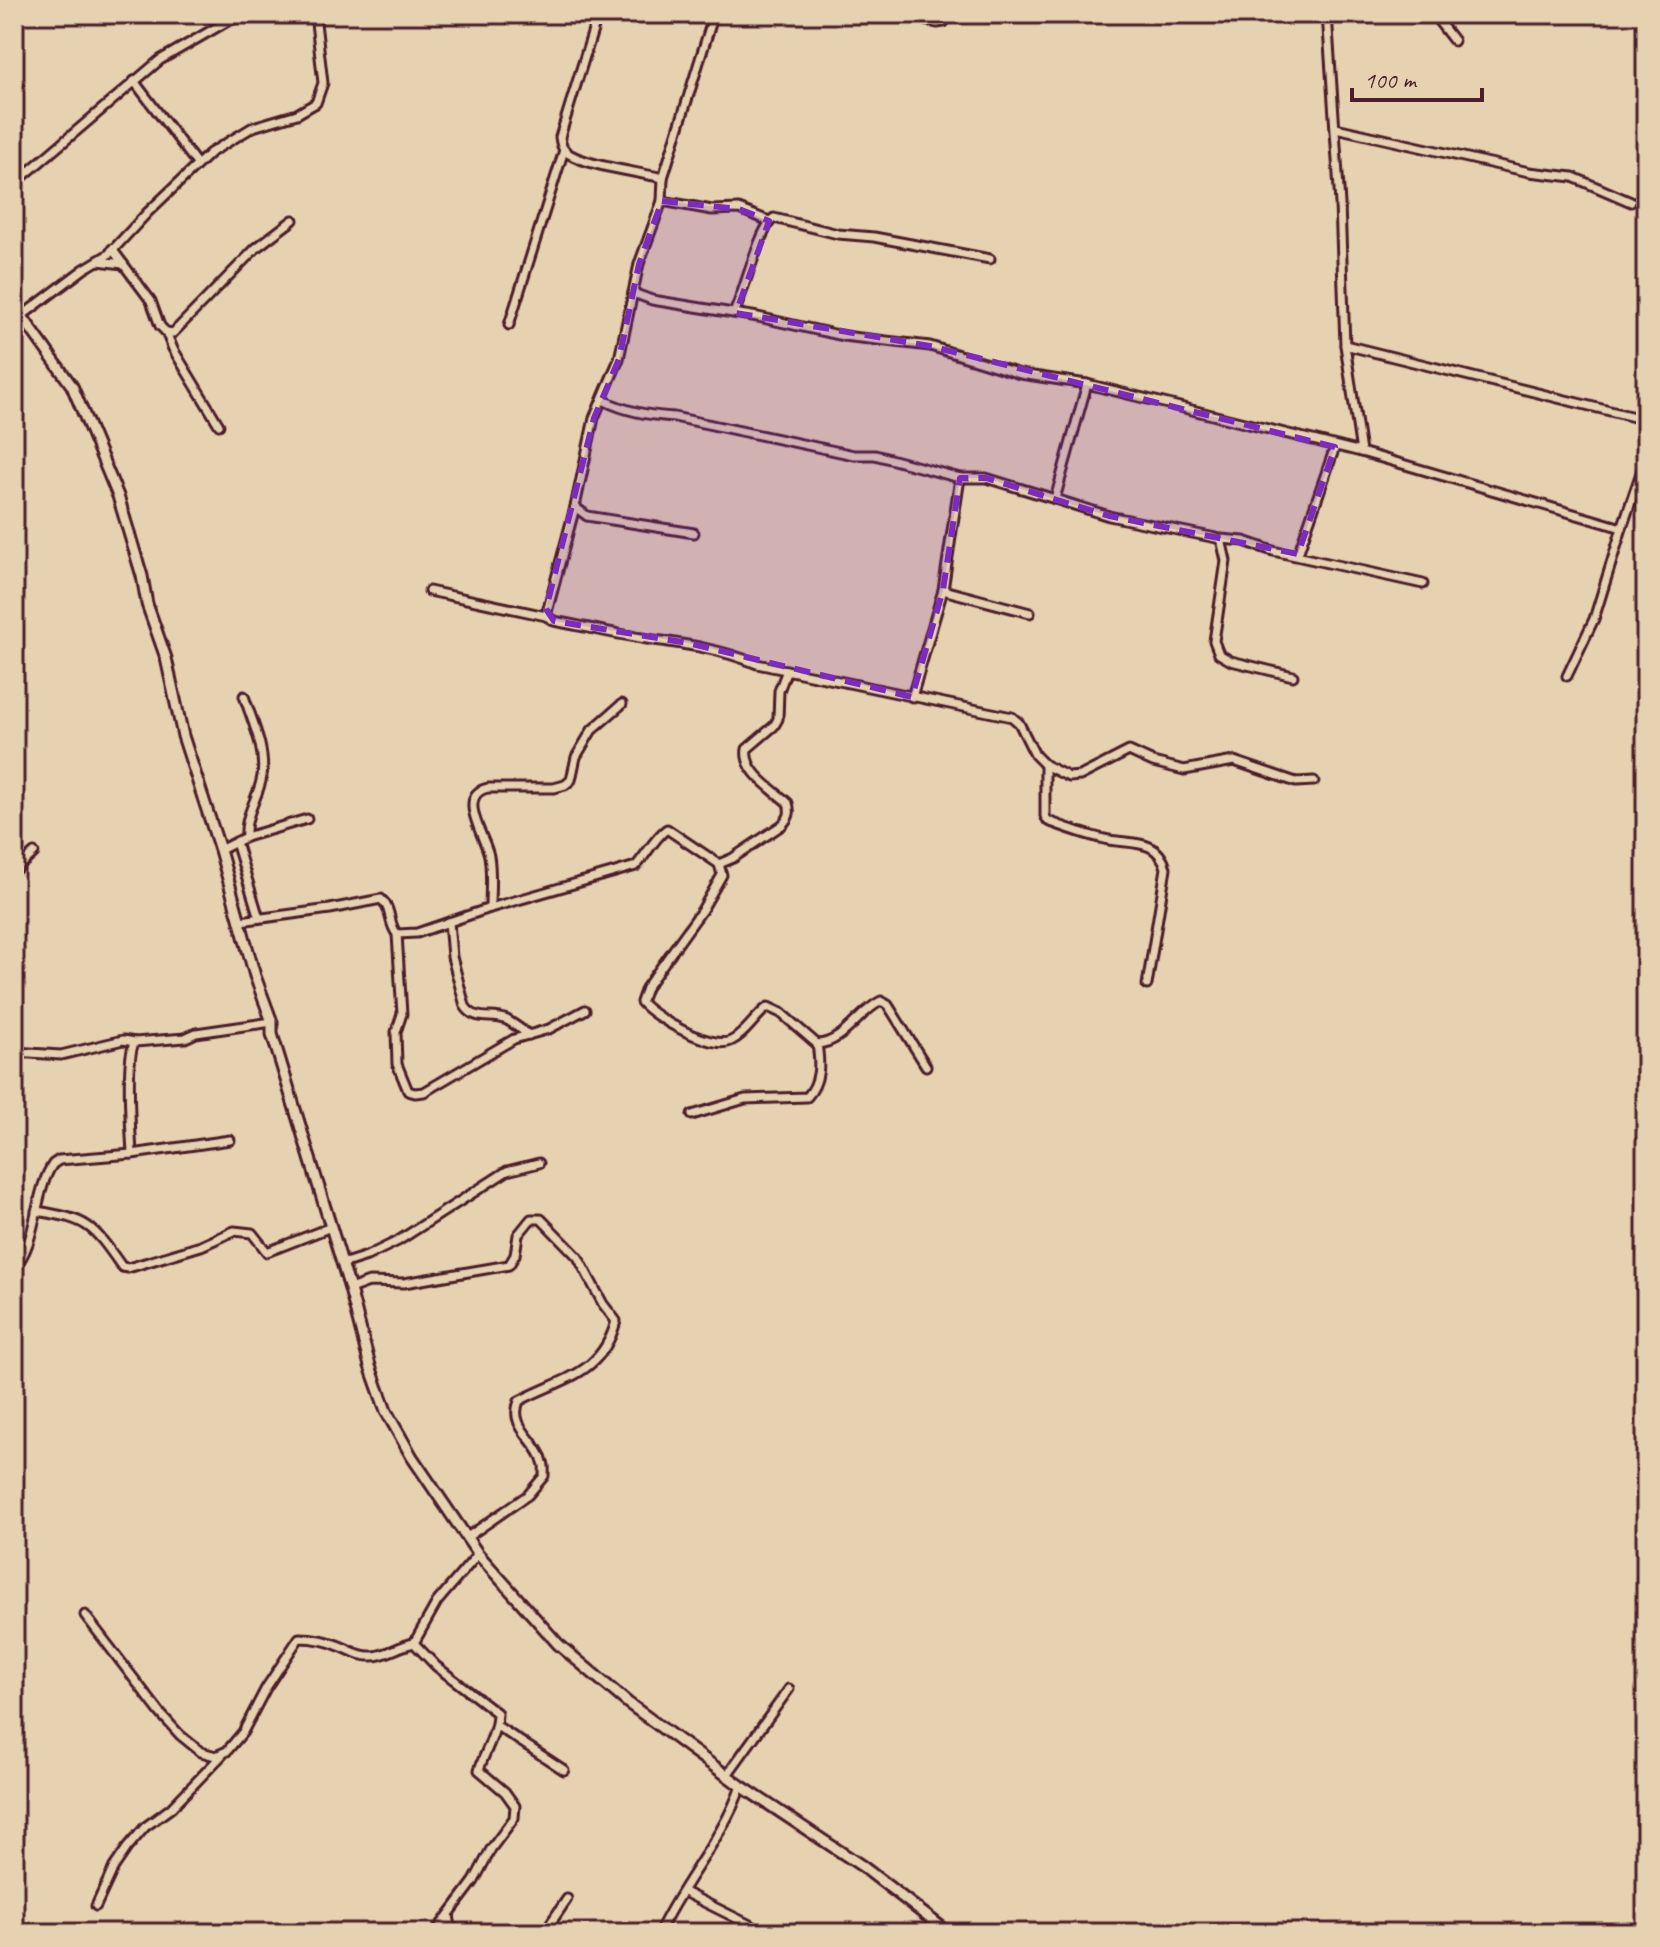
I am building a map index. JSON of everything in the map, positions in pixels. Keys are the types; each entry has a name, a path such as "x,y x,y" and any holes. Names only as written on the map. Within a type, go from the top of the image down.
{"street":[{"path":"14,184 160,60 246,14"},
{"path":"23,315 98,261 197,164 226,142 253,127 297,114 316,103 323,83 315,14"},
{"path":"509,325 564,150 560,137 598,14"},
{"path":"546,616 575,507 594,418 619,359 639,264 662,201 663,178 714,14"},
{"path":"897,14 937,23 944,22 949,14"},
{"path":"1327,14 1336,128 1345,345 1361,452"},
{"path":"1433,14 1454,41"},
{"path":"134,81 197,164"},
{"path":"1336,128 1529,172 1573,177 1631,202"},
{"path":"564,150 585,160 663,178"},
{"path":"662,201 712,210 739,209 769,221"},
{"path":"734,313 764,228 774,218 838,234 874,237 990,259"},
{"path":"166,332 177,330 256,248 293,220"},
{"path":"112,249 151,301 160,326 219,425"},
{"path":"98,261 123,264"},
{"path":"633,293 652,300 734,313 843,336 930,346 1020,374 1087,384 1361,452 1622,528"},
{"path":"14,305 72,386 118,496 142,576 147,604 166,658 186,748 220,850 255,976 272,1022 272,1034 350,1289 370,1366 386,1411 412,1457 478,1554 558,1644 628,1703 741,1786 862,1866 949,1933"},
{"path":"1345,345 1646,420"},
{"path":"1055,499 1087,384"},
{"path":"603,400 621,409 645,415 674,417 854,455 875,455 960,478 986,478 1109,516 1244,541 1273,551 1298,554 1423,584"},
{"path":"1298,554 1335,447"},
{"path":"1567,676 1594,619 1646,458"},
{"path":"912,697 943,590 960,478"},
{"path":"575,507 587,516 694,533"},
{"path":"1221,539 1226,561 1214,641 1219,654 1231,661 1293,676"},
{"path":"943,590 1030,613"},
{"path":"429,591 546,616 554,621 688,643 787,670 1012,717 1019,723 1028,745 1045,765 1069,777 1080,776 1129,751 1153,762 1184,770 1234,761 1296,782 1314,781"},
{"path":"719,864 782,825 790,811 788,803 754,772 746,756 747,749 778,719 779,691 787,670"},
{"path":"244,696 263,757 262,778 246,824 246,837"},
{"path":"490,908 489,851 473,815 476,795 488,788 554,788 565,785 571,780 576,757 592,730 622,704"},
{"path":"1045,765 1045,816 1048,821 1109,840 1141,842 1164,861 1166,868 1147,985"},
{"path":"220,850 246,837 307,819"},
{"path":"397,934 417,933 490,908 636,866 650,851 658,834 667,829 719,864 722,875 646,988 641,1002 655,1015 715,1044 729,1042 743,1033 768,1007 781,1013 817,1044 827,1044 872,1005 881,1001 888,1005 926,1066"},
{"path":"236,842 259,918"},
{"path":"14,871 34,853"},
{"path":"240,921 381,899 387,906 397,934 402,1014 396,1032 397,1064 408,1091 415,1093 424,1092 514,1039 549,1029 585,1010"},
{"path":"449,922 452,957 465,1006 477,1017 505,1018 529,1035"},
{"path":"14,1052 61,1055 123,1040 185,1038 196,1033 272,1022"},
{"path":"132,1154 129,1061 131,1046 135,1042"},
{"path":"692,1115 745,1099 807,1097 816,1088 819,1071 817,1044"},
{"path":"14,1267 28,1247 36,1211 53,1164 59,1160 132,1154 230,1140"},
{"path":"342,1264 398,1241 507,1171 539,1163"},
{"path":"36,1211 80,1220 91,1228 122,1267 128,1268 201,1246 234,1231 252,1233 267,1252 331,1227"},
{"path":"350,1289 369,1282 404,1283 509,1265 515,1255 518,1235 531,1219 541,1219 578,1257 603,1304 616,1321 613,1334 589,1368 519,1401 515,1410 521,1428 543,1460 544,1476 528,1495 466,1538"},
{"path":"414,1643 437,1602 478,1554"},
{"path":"85,1615 180,1735 201,1752 216,1756 227,1751"},
{"path":"96,1906 114,1867 127,1848 145,1827 171,1808 243,1732 266,1688 299,1638 340,1646 369,1657 414,1643"},
{"path":"414,1643 436,1666 497,1713 497,1726 479,1770 515,1806 514,1818 435,1933"},
{"path":"727,1775 789,1689"},
{"path":"497,1726 564,1770"},
{"path":"659,1933 668,1913 733,1810 741,1786"},
{"path":"684,1892 766,1933"},
{"path":"544,1933 567,1899"},
{"path":"449,1915 451,1927 457,1933"}],"highlighted area":[{"path":"662,201 739,209 769,221 736,313 930,346 1335,447 1298,554 1109,516 986,478 960,478 943,590 912,697 688,643 554,621 546,609 594,418 619,359 639,264"}]}
